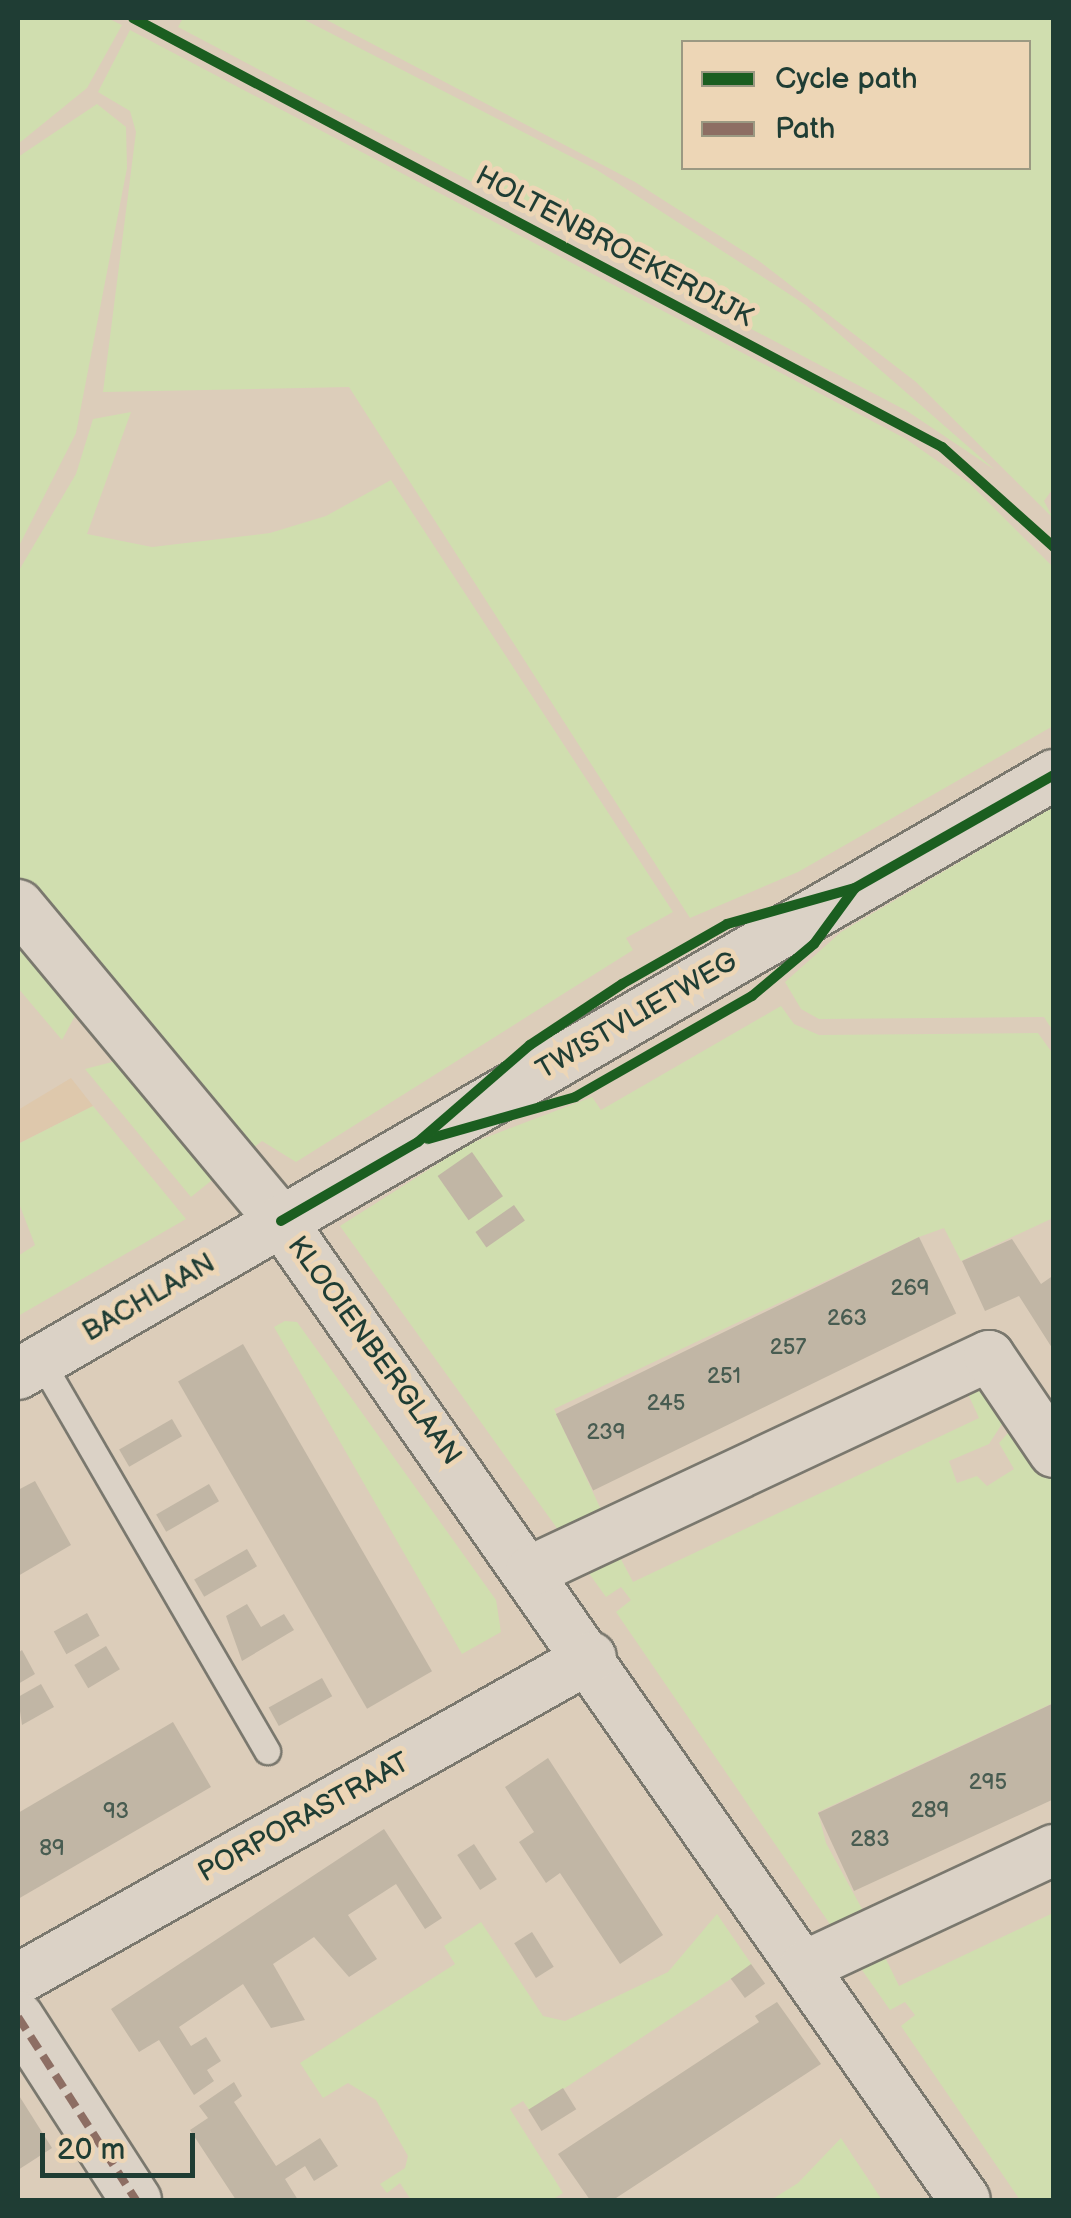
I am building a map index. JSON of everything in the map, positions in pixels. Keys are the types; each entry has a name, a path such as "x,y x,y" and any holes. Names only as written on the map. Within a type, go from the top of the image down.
{"street":[{"name":"TWISTVLIETWEG","path":"281,1221 1054,775"},
{"name":"KLOOIENBERGLAAN","path":"18,905 281,1221 531,1571 965,2200"},
{"name":"BACHLAAN","path":"29,1367 281,1221"},
{"path":"531,1571 989,1356 1054,1452"},
{"name":"PORPORASTRAAT","path":"18,1979 591,1657"},
{"path":"804,1966 1054,1850"},
{"path":"18,2018 136,2200"}],"lane":[{"path":"29,1367 267,1751"}],"shaded area":[{"path":"71,1078 93,1106 18,1144 18,1110"}],"green space":[{"path":"18,18 107,18 122,25 87,88 18,144"},
{"path":"183,18 301,18 597,170 806,305 995,470 907,411 178,27"},
{"path":"323,18 1053,18 1054,487 1044,501 1053,518 916,382 759,261 635,182"},
{"path":"130,30 906,439 969,483 1053,567 1053,726 798,872 690,918 349,387 103,392 136,132 130,111 98,92"},
{"path":"97,104 126,127 127,168 76,433 18,548 18,157"},
{"path":"131,412 87,534 152,547 270,533 326,516 391,480 673,912 626,938 633,950 296,1162 262,1141 249,1151 18,875 18,572 76,474 93,419"},
{"path":"1053,807 1053,1031 1044,1017 819,1019 801,1009 785,982 841,932"},
{"path":"18,936 76,1014 62,1040 18,988"},
{"path":"781,1006 794,1024 819,1035 1038,1033 1053,1054 1053,1218 961,1261 944,1228 919,1237 554,1409 604,1516 564,1538 340,1226 469,1144 592,1097 601,1110"},
{"path":"116,1061 217,1176 191,1197 85,1069"},
{"path":"93,1106 186,1219 18,1316 18,1256 35,1245 18,1201 18,1144"},
{"path":"285,1321 297,1322 496,1600 501,1632 462,1654 274,1327"},
{"path":"963,1383 994,1391 1009,1413 989,1444 949,1461 957,1483 977,1476 987,1486 1014,1469 999,1443 1016,1424 1053,1482 1053,1703 818,1812 826,1843 867,1918 836,1933 616,1612 631,1600 621,1587 606,1597 583,1565 615,1548 633,1582 979,1418"},
{"path":"1053,1913 1053,2200 1020,2200 901,2026 915,2015 905,2002 890,2010 855,1960 881,1949 899,1986"},
{"path":"717,1914 752,1965 530,2111 523,2101 510,2109 563,2193 552,2200 411,2200 400,2183 387,2193 380,2184 405,2168 408,2156 376,2100 348,2083 323,2098 300,2063 455,1964 444,1946 481,1922 543,2016 565,2021 668,1972"},
{"path":"841,2138 882,2200 771,2200 798,2183"}],"building":[{"path":"472,1152 503,1196 469,1220 438,1176"},
{"path":"514,1205 525,1221 486,1248 475,1232"},
{"path":"919,1237 956,1313 593,1490 556,1414"},
{"path":"1012,1239 1041,1284 1054,1275 1054,1351 1019,1296 985,1311 962,1261"},
{"path":"243,1344 432,1671 367,1709 178,1382"},
{"path":"172,1419 182,1436 129,1467 119,1450"},
{"path":"35,1481 71,1545 18,1576 18,1490"},
{"path":"209,1484 219,1501 166,1532 156,1514"},
{"path":"247,1549 257,1566 204,1597 194,1580"},
{"path":"247,1604 261,1627 284,1614 294,1630 242,1661 226,1616"},
{"path":"87,1613 100,1636 66,1654 54,1631"},
{"path":"106,1646 120,1669 88,1688 74,1665"},
{"path":"22,1650 35,1674 18,1684 18,1653"},
{"path":"322,1678 332,1696 279,1726 269,1708"},
{"path":"41,1684 54,1707 22,1725 18,1697"},
{"path":"1054,1703 1054,1799 854,1891 818,1813"},
{"path":"173,1722 211,1787 18,1899 18,1813"},
{"path":"548,1758 663,1935 620,1964 560,1873 546,1883 519,1842 534,1832 505,1787"},
{"path":"384,1829 442,1918 425,1929 396,1884 348,1915 377,1959 349,1977 314,1937 273,1964 305,2020 271,2028 243,1984 179,2027 191,2046 206,2037 221,2061 207,2070 214,2081 194,2095 159,2040 139,2052 111,2009"},
{"path":"474,1844 497,1879 480,1890 457,1855"},
{"path":"532,1932 554,1967 536,1978 514,1943"},
{"path":"751,1964 765,1983 745,1998 731,1979"},
{"path":"777,2002 821,2064 613,2200 590,2200 558,2154 759,2022 755,2016"},
{"path":"234,2082 242,2096 234,2102 276,2166 320,2138 338,2166 314,2181 305,2166 285,2179 298,2200 236,2200 190,2130 208,2118 199,2106"},
{"path":"563,2088 576,2109 541,2131 528,2110"},
{"path":"18,2094 52,2148 18,2170"}],"marked path":[{"path":"18,2017 136,2200"}],"cycle path":[{"name":"HOLTENBROEKERDIJK","path":"133,18 942,447 1054,547"},
{"path":"281,1221 418,1142 530,1045 622,984 727,924 855,888 1054,775"},
{"path":"428,1139 575,1097 752,996 814,944 855,888"}]}
